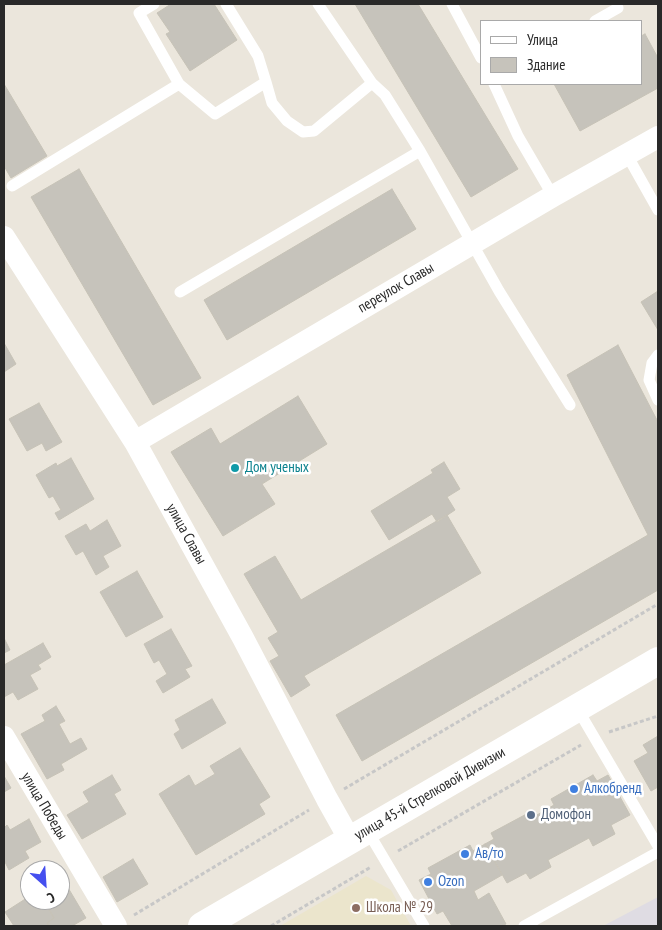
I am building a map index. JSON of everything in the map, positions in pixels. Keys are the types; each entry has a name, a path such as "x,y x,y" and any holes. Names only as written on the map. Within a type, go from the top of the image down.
{"main road":[{"name":"улица 45-й Стрелковой Дивизии","path":"202,926 658,661"}],"street":[{"name":"переулок Славы","path":"135,442 553,196 658,137"},
{"name":"улица Славы","path":"4,237 135,442 243,638 326,799 359,835"},
{"name":"улица Победы","path":"4,737 116,926"}],"lane":[{"path":"154,4 139,13 179,84 215,114 266,82"},
{"path":"226,4 258,56 272,103 287,121 303,132 314,132 372,83"},
{"path":"318,4 372,83 385,95 420,151 499,291 570,405"},
{"path":"452,4 480,56"},
{"path":"597,20 618,8"},
{"path":"12,186 179,84"},
{"path":"494,85 518,136 553,196"},
{"path":"180,292 420,151"},
{"path":"627,155 658,210"},
{"path":"658,354 652,363 649,380 658,400"},
{"path":"577,708 658,846"},
{"path":"359,835 384,859 424,926"},
{"path":"524,926 658,852"}],"path":[{"path":"116,926 326,799 658,604"},
{"path":"271,926 594,737 658,716"}],"shaded area":[{"name":"Школа № 29","path":"366,876 391,890 411,926 280,926"},
{"path":"658,897 658,926 603,926"}],"building":[{"path":"171,4 214,4 237,40 190,71 166,34 170,32 157,13"},
{"path":"355,4 418,4 518,169 471,197"},
{"path":"645,34 658,58 658,88 580,131 555,85 642,85 642,36"},
{"path":"4,84 47,156 11,178 4,166"},
{"path":"79,169 201,378 153,405 31,197"},
{"path":"392,189 416,229 227,340 204,300"},
{"path":"658,291 658,330 641,302"},
{"path":"4,343 16,364 4,372"},
{"path":"618,345 658,422 658,590 362,761 336,715 648,535 567,375"},
{"name":"Дом ученых","path":"298,396 327,444 262,484 275,504 223,536 171,452 211,428 220,444"},
{"path":"39,403 62,442 46,451 42,443 27,451 9,419"},
{"path":"71,458 94,499 59,520 55,513 61,510 53,496 49,498 36,475 56,463 57,466"},
{"path":"444,462 460,489 447,497 455,510 437,522 432,514 389,540 371,511 433,473 431,470"},
{"path":"447,515 481,573 304,676 310,685 291,697 270,661 279,656 268,638 278,632 244,574 275,556 301,600"},
{"path":"107,520 121,546 103,556 109,567 96,575 83,551 76,555 65,536 86,524 90,531"},
{"path":"137,571 163,617 126,637 100,592"},
{"path":"171,629 192,666 185,669 190,677 163,693 156,681 167,674 159,660 154,663 144,644"},
{"path":"4,638 10,650 4,653"},
{"path":"43,643 51,657 38,665 41,669 30,675 38,689 18,700 13,692 4,697 4,665"},
{"path":"212,699 226,723 182,749 174,734 180,730 175,720"},
{"path":"56,706 65,721 59,724 70,744 81,738 87,749 61,764 64,770 47,779 21,734 45,721 42,715"},
{"path":"658,736 658,787 651,791 634,761 648,753 643,745"},
{"path":"240,748 270,797 259,804 265,814 196,855 159,794 189,775 195,786 215,774 210,766"},
{"path":"112,775 121,790 114,794 126,814 82,839 67,815 89,802 83,792"},
{"path":"593,775 597,781 608,775 630,815 611,825 615,834 593,846 589,838 548,860 551,867 530,879 526,873 507,883 485,844 494,839 491,833 534,810 537,815 554,805 551,799"},
{"path":"4,776 11,788 4,792"},
{"path":"29,819 41,842 25,851 29,858 20,860 20,863 9,870 4,860 4,828 7,825 10,830"},
{"path":"485,844 502,875 474,891 478,900 489,893 506,924 501,926 452,926 443,911 437,914 419,880 431,874 428,868 470,845 473,851"},
{"path":"133,859 148,884 117,902 103,877"},
{"path":"70,891 86,918 72,926 49,926 47,923 54,918 49,910 70,910"},
{"path":"20,902 20,910 49,910 54,918 47,923 49,926 14,926 5,912"}],"place":[{"name":"Дом ученых","path":"235,468"},
{"name":"Алкобренд","path":"574,789"},
{"name":"Домофон","path":"531,815"},
{"name":"Ав/то","path":"465,854"},
{"name":"Ozon","path":"428,882"},
{"name":"Школа № 29","path":"356,908"}]}
